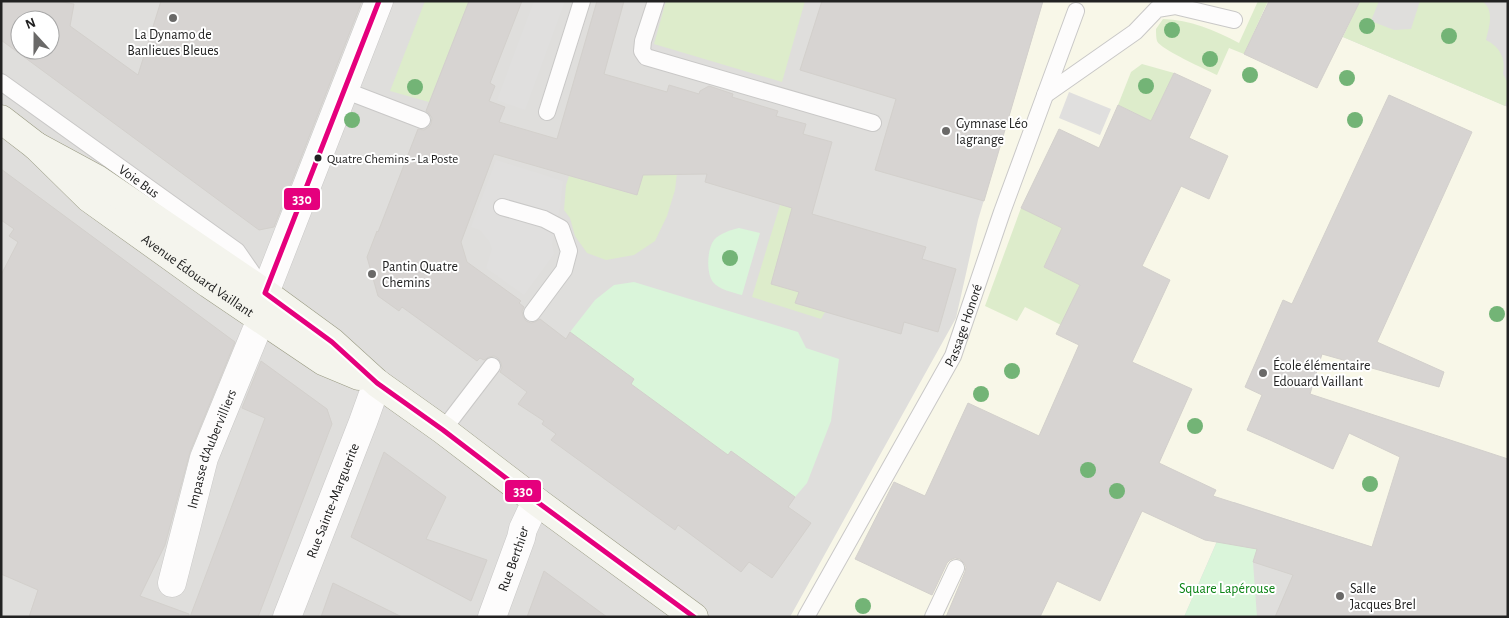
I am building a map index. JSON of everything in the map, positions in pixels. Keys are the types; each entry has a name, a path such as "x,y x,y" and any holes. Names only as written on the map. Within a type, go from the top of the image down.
{"main road":[{"name":"Avenue Édouard Vaillant","path":"1,119 36,146 89,198 209,284 323,360 377,384"},
{"name":"Avenue Édouard Vaillant","path":"36,146 97,179 265,292 332,342 377,384 443,430 694,617"}],"street":[{"path":"265,292 379,1"},
{"name":"Impasse d'Aubervilliers","path":"172,583 204,458 261,319"},
{"name":"Rue Sainte-Marguerite","path":"287,617 377,384"},
{"name":"Rue Berthier","path":"492,617 523,530 536,501"}],"lane":[{"path":"547,112 582,1"},
{"path":"656,1 643,41 642,51 646,57 873,123"},
{"path":"1045,95 1135,32 1157,9 1175,6 1234,20"},
{"name":"Passage Honoré","path":"806,617 953,356 1002,212 1076,11"},
{"name":"Voie Bus","path":"1,82 237,251 265,292"},
{"path":"344,90 422,120"},
{"path":"502,207 544,219 561,228 569,251 564,270 532,313"},
{"path":"443,430 492,366"},
{"path":"933,617 956,568"}],"shaded area":[{"path":"1,1 1508,1 1508,617 1,617"},
{"path":"534,1 565,1 525,110 497,100"},
{"path":"1360,1 1343,37 1508,107 1508,591 1234,502 1184,617 790,617 956,318 978,220 1043,2"},
{"path":"1069,92 1111,109 1100,135 1059,118"},
{"path":"496,160 563,181 560,207 552,244 554,254 524,295 486,268 492,249 489,241 480,230 471,227"}],"green space":[{"path":"425,1 469,1 429,102 390,91"},
{"path":"666,1 805,1 782,82 654,44"},
{"path":"1258,1 1268,1 1244,54 1229,48 1217,75 1175,54 1157,41 1156,29 1163,19 1183,21 1202,26 1239,43"},
{"path":"1360,1 1379,1 1371,21 1394,30 1411,29 1420,1 1482,1 1489,9 1490,14 1486,40 1495,46 1503,58 1503,74 1508,83 1508,97 1505,106 1343,37"},
{"path":"1142,64 1174,73 1151,121 1118,105 1131,72"},
{"path":"645,164 677,173 675,190 667,216 655,241 634,255 606,260 587,253 575,236 570,218 564,210 566,185 569,176 636,195"},
{"path":"780,205 792,208 771,283 799,292 796,304 825,312 821,319 752,297"},
{"path":"1021,208 1062,228 1044,267 1080,285 1061,325 1025,307 1017,321 985,306"},
{"path":"739,228 760,233 742,295 715,284 708,267 710,249 714,240 722,234"},
{"path":"634,282 798,332 806,348 839,359 831,421 807,483 795,497 731,451 727,456 630,385 634,379 570,332 595,300 614,285"},
{"name":"Square Lapérouse","path":"1219,537 1257,549 1253,562 1257,617 1184,617"}],"building":[{"path":"1,1 57,1 74,4 70,26 138,75 161,1 362,1 274,227 259,230 28,60 60,60 60,10 10,10 10,47 1,40"},
{"path":"469,1 522,1 490,83 495,86 489,101 505,107 499,122 557,139 597,1 624,1 604,74 667,92 669,85 699,94 700,91 709,86 733,94 732,97 778,111 776,116 806,124 803,134 832,142 812,214 926,247 922,259 956,269 938,332 904,322 901,334 795,303 799,292 771,284 792,208 705,182 707,174 643,175 637,195 494,154 461,242 467,262 521,301 519,303 524,307 522,311 526,321 531,323 540,319 566,339 570,332 634,379 631,384 728,455 731,451 795,497 788,507 811,523 772,578 749,562 741,572 678,525 675,530 551,440 556,434 542,424 544,421 518,404 527,392 500,372 502,368 498,358 494,356 484,360 480,358 477,361 402,307 399,311 378,296 367,257 418,129 424,130 431,124 432,118 426,111"},
{"name":"Gymnase Léo lagrange","path":"822,1 1043,1 984,201 875,170 896,99 800,70"},
{"path":"1269,1 1360,1 1317,88 1244,54"},
{"path":"1174,73 1211,90 1189,138 1228,156 1209,199 1181,186 1142,266 1170,280 1132,362 1192,389 1159,463 1216,490 1213,496 1372,547 1400,457 1349,433 1333,469 1247,430 1262,395 1245,387 1283,300 1292,304 1389,95 1472,132 1377,342 1444,372 1439,387 1322,354 1310,394 1508,459 1508,617 1275,617 1293,575 1253,562 1257,549 1205,540 1142,511 1100,601 1057,581 1040,617 946,617 965,572 966,567 960,559 955,558 947,563 932,595 855,559 894,482 925,496 968,403 1039,436 1079,345 1056,334 1080,285 1044,267 1062,228 1021,208 1059,129 1099,148 1118,105 1151,121"},
{"path":"1,169 235,342 190,452 165,545 140,596 189,614 189,617 29,617 38,590 1,574 1,275 18,242 9,236 14,229 1,220"},
{"path":"261,361 327,409 332,424 258,617 190,617 265,418 242,408"},
{"path":"384,452 446,497 426,539 487,560 471,601 351,537"},
{"path":"544,571 607,617 527,617"},
{"path":"333,583 402,617 321,617"}],"transit line":[{"name":"330","path":"379,1 265,293 332,342 377,383 694,617"}],"place":[{"name":"La Dynamo de Banlieues Bleues","path":"173,18"},
{"name":"Gymnase Léo lagrange","path":"946,131"},
{"name":"Quatre Chemins - La Poste","path":"318,158"},
{"name":"Pantin Quatre Chemins","path":"372,274"},
{"name":"École élémentaire Edouard Vaillant","path":"1263,373"},
{"name":"Salle Jacques Brel","path":"1340,596"}]}
